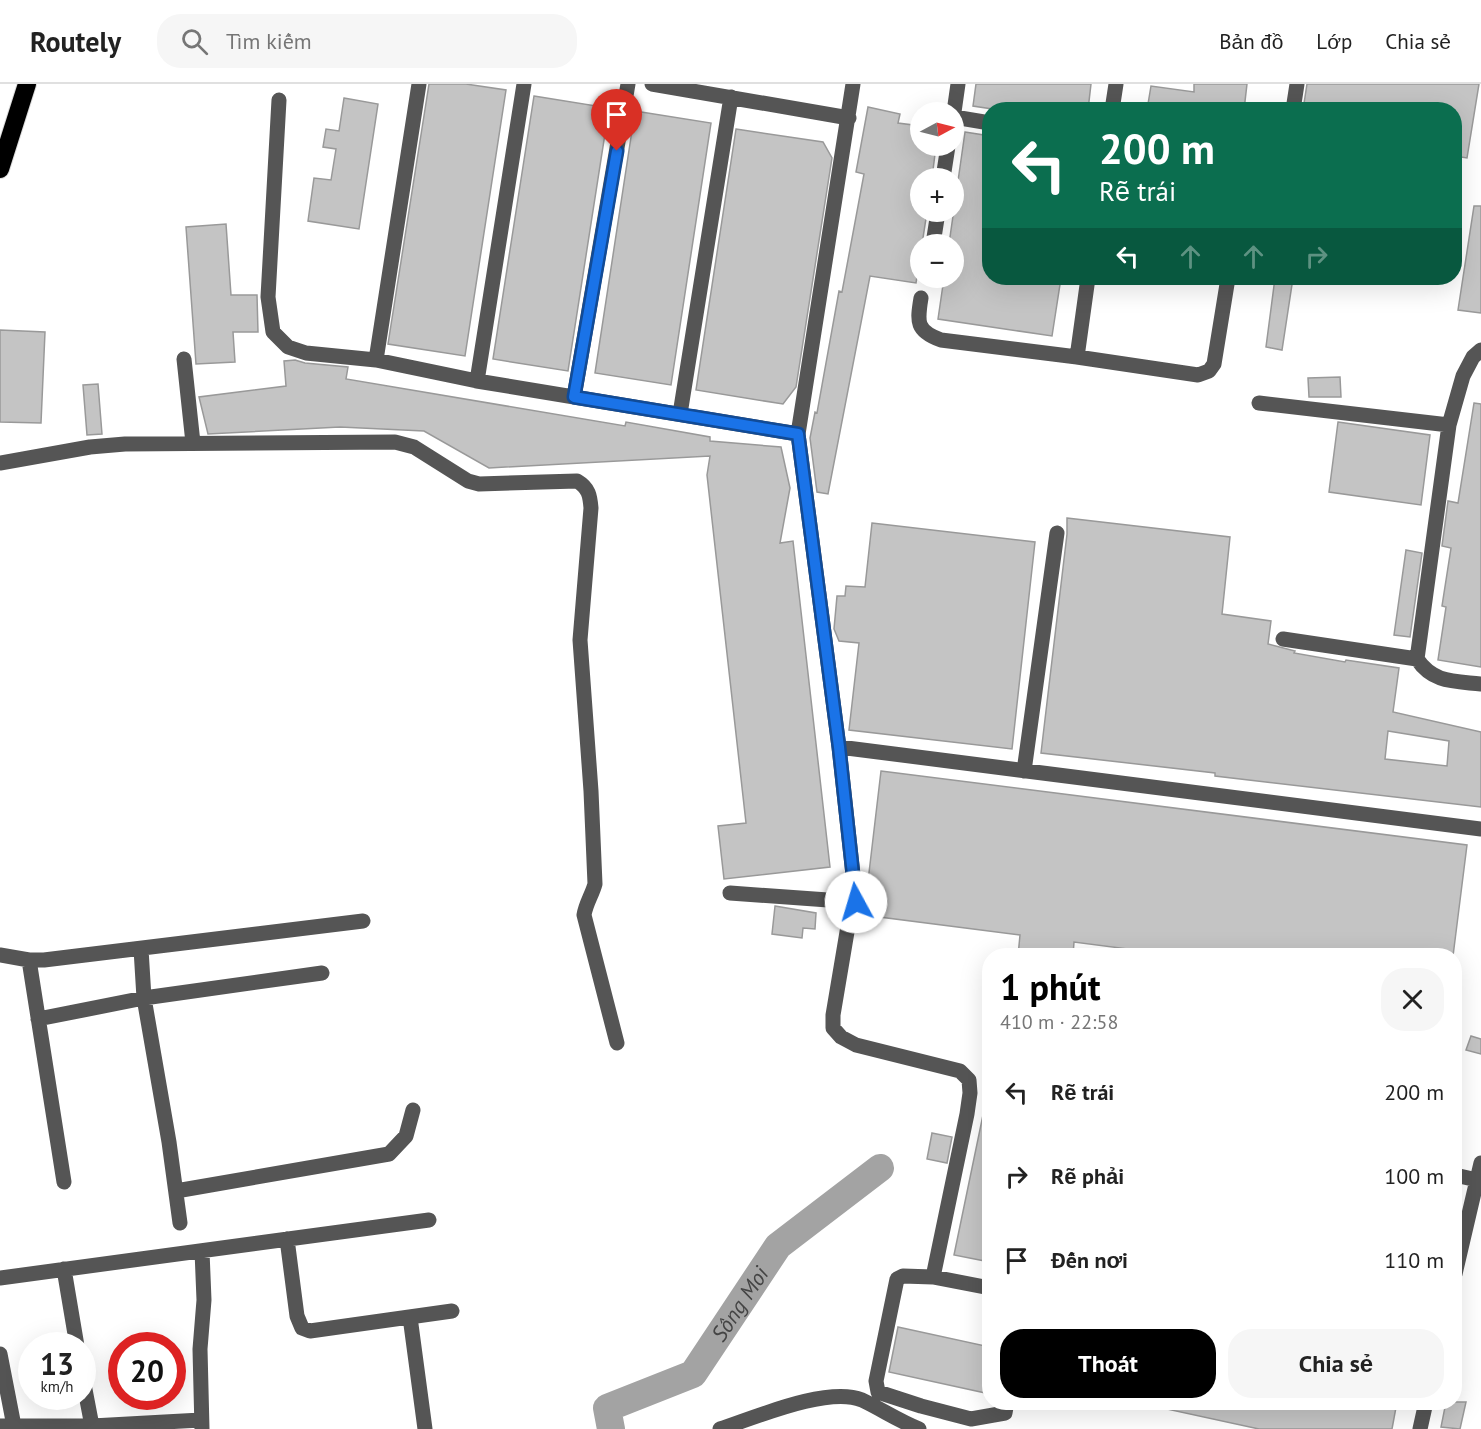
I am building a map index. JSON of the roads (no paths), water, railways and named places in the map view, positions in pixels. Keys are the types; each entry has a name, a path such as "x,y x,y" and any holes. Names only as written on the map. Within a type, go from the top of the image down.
{"highway":[{"path":"0,169 27,84"}],"street":[{"path":"376,360 419,84"},
{"path":"477,381 524,84"},
{"path":"574,397 628,84"},
{"path":"652,84 849,118"},
{"path":"730,893 856,902 839,747 798,434 853,84"},
{"path":"955,102 958,84"},
{"path":"1113,102 1116,84"},
{"path":"1294,102 1297,84"},
{"path":"680,414 731,97"},
{"path":"279,100 268,297 273,332 288,347 306,353 376,360 477,381 798,434"},
{"path":"964,119 982,122"},
{"path":"1077,357 1087,285"},
{"path":"921,298 917,318 921,328 929,336 941,340 1198,375 1204,374 1214,364 1218,353 1227,285"},
{"path":"1481,350 1473,357 1463,375 1449,425 1417,659 1424,669 1438,678 1481,684"},
{"path":"183,359 193,443"},
{"path":"1259,403 1449,425"},
{"path":"0,463 90,447 124,444 395,442 414,447 468,481 479,484 577,481 585,486 590,494 591,508 580,640 595,884 585,904 584,915 617,1043"},
{"path":"1024,771 1057,533"},
{"path":"1283,639 1417,659"},
{"path":"839,747 1481,829"},
{"path":"0,955 28,960 141,949 363,921"},
{"path":"848,926 833,1015 833,1028 841,1037 856,1045 960,1071 969,1080 967,1114 933,1277"},
{"path":"141,949 144,998 180,1223"},
{"path":"28,960 64,1182"},
{"path":"38,1019 144,998 322,973"},
{"path":"176,1191 389,1154 406,1136 413,1110"},
{"path":"1462,1247 1479,1180 1481,1162"},
{"path":"1462,1176 1479,1180"},
{"path":"0,1278 429,1220"},
{"path":"287,1239 297,1316 303,1328 310,1331 452,1311"},
{"path":"0,1353 7,1426 202,1425 200,1348 204,1300 202,1251"},
{"path":"64,1269 75,1332"},
{"path":"982,1286 933,1277 903,1276 897,1279 876,1381 878,1392 971,1419 1005,1413 1006,1410"},
{"path":"410,1317 425,1429"},
{"path":"720,1429 806,1400 843,1396 860,1400 919,1429"},
{"path":"89,1410 92,1426"},
{"path":"1420,1429 1424,1410"}],"waterway":[{"name":"Sông Moi","path":"611,1429 607,1408 693,1374 778,1246 880,1168"}]}
